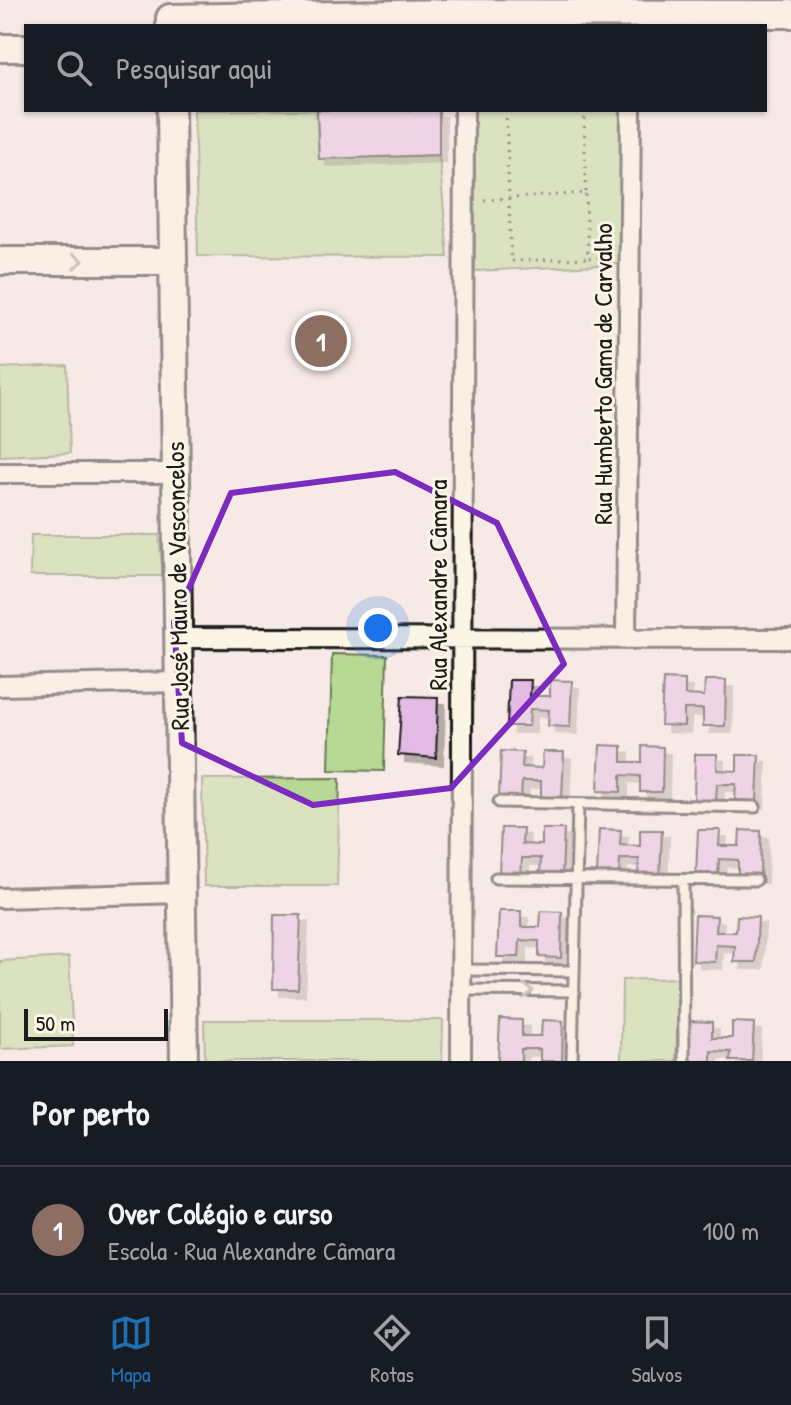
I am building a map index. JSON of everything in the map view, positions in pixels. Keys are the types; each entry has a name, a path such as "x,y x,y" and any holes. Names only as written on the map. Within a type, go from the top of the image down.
{"main road":[{"path":"170,15 465,11 631,21 791,14"},
{"path":"0,48 24,48"},
{"name":"Rua José Mauro de Vasconcelos","path":"171,112 184,1061"},
{"path":"0,261 172,261"}],"street":[{"name":"Rua Alexandre Câmara","path":"461,1061 464,112"},
{"name":"Rua Humberto Gama de Carvalho","path":"626,638 631,112"},
{"path":"0,473 175,473"},
{"path":"179,638 791,639"},
{"path":"0,686 179,682"},
{"path":"0,898 183,893"}],"lane":[{"path":"499,802 755,807"},
{"path":"572,1061 578,804"},
{"path":"496,878 756,880"},
{"path":"683,881 684,1061"},
{"path":"463,970 573,971"},
{"path":"462,990 572,991"}],"path":[{"path":"506,112 511,261 617,256"},
{"path":"584,112 588,258"},
{"path":"484,187 484,202 586,193"}],"highlighted area":[{"path":"395,472 497,523 564,664 451,788 313,805 182,743 174,622 231,493"}],"green space":[{"path":"194,112 316,112 319,159 439,155 448,257 198,256"},
{"path":"475,112 621,112 622,264 475,271"},
{"path":"67,365 70,453 0,456 0,368"},
{"path":"31,535 159,535 163,576 30,576"},
{"path":"332,654 387,655 384,771 329,770"},
{"path":"340,778 337,886 204,886 202,779"},
{"path":"69,957 73,1046 0,1049 0,961"},
{"path":"679,978 676,1061 621,1061 622,980"},
{"path":"204,1020 443,1020 442,1061 205,1061"}],"building":[{"path":"317,112 439,112 439,155 319,159"},
{"path":"663,679 685,680 685,695 704,696 705,680 726,680 725,726 703,726 703,709 684,709 684,726 661,725"},
{"path":"509,680 531,680 530,696 550,696 550,680 572,681 570,727 548,726 549,710 530,709 529,726 507,726"},
{"path":"402,696 438,697 436,758 398,755"},
{"path":"600,745 622,746 622,762 642,762 642,746 663,747 662,792 640,792 640,776 621,775 621,792 598,791"},
{"path":"501,751 523,752 522,767 542,768 543,752 564,752 562,798 541,797 541,781 522,781 521,798 499,797"},
{"path":"695,754 717,754 717,770 737,771 737,755 759,755 757,801 735,800 736,784 717,784 716,800 694,800"},
{"path":"501,828 523,828 522,844 542,845 542,829 564,829 562,875 540,874 541,858 522,858 521,874 499,874"},
{"path":"599,829 621,830 620,845 640,846 640,830 662,830 660,876 638,876 639,859 620,859 619,876 597,875"},
{"path":"698,830 720,830 719,846 739,846 740,830 761,831 760,876 738,876 738,860 719,859 718,876 696,875"},
{"path":"499,911 521,911 521,927 540,927 541,911 562,912 561,958 539,957 539,941 520,940 519,957 497,957"},
{"path":"274,915 301,915 298,989 273,989"},
{"path":"695,915 717,916 716,932 736,932 737,916 758,917 756,962 734,962 735,946 716,945 715,962 693,961"},
{"path":"500,1019 522,1020 522,1036 541,1036 542,1020 563,1021 562,1061 540,1061 540,1049 521,1049 521,1061 498,1061"},
{"path":"690,1021 712,1022 712,1038 732,1038 732,1022 754,1023 752,1061 730,1061 731,1052 711,1051 711,1061 689,1061"}],"place":[{"name":"Over Colégio e curso","path":"321,341"}]}
